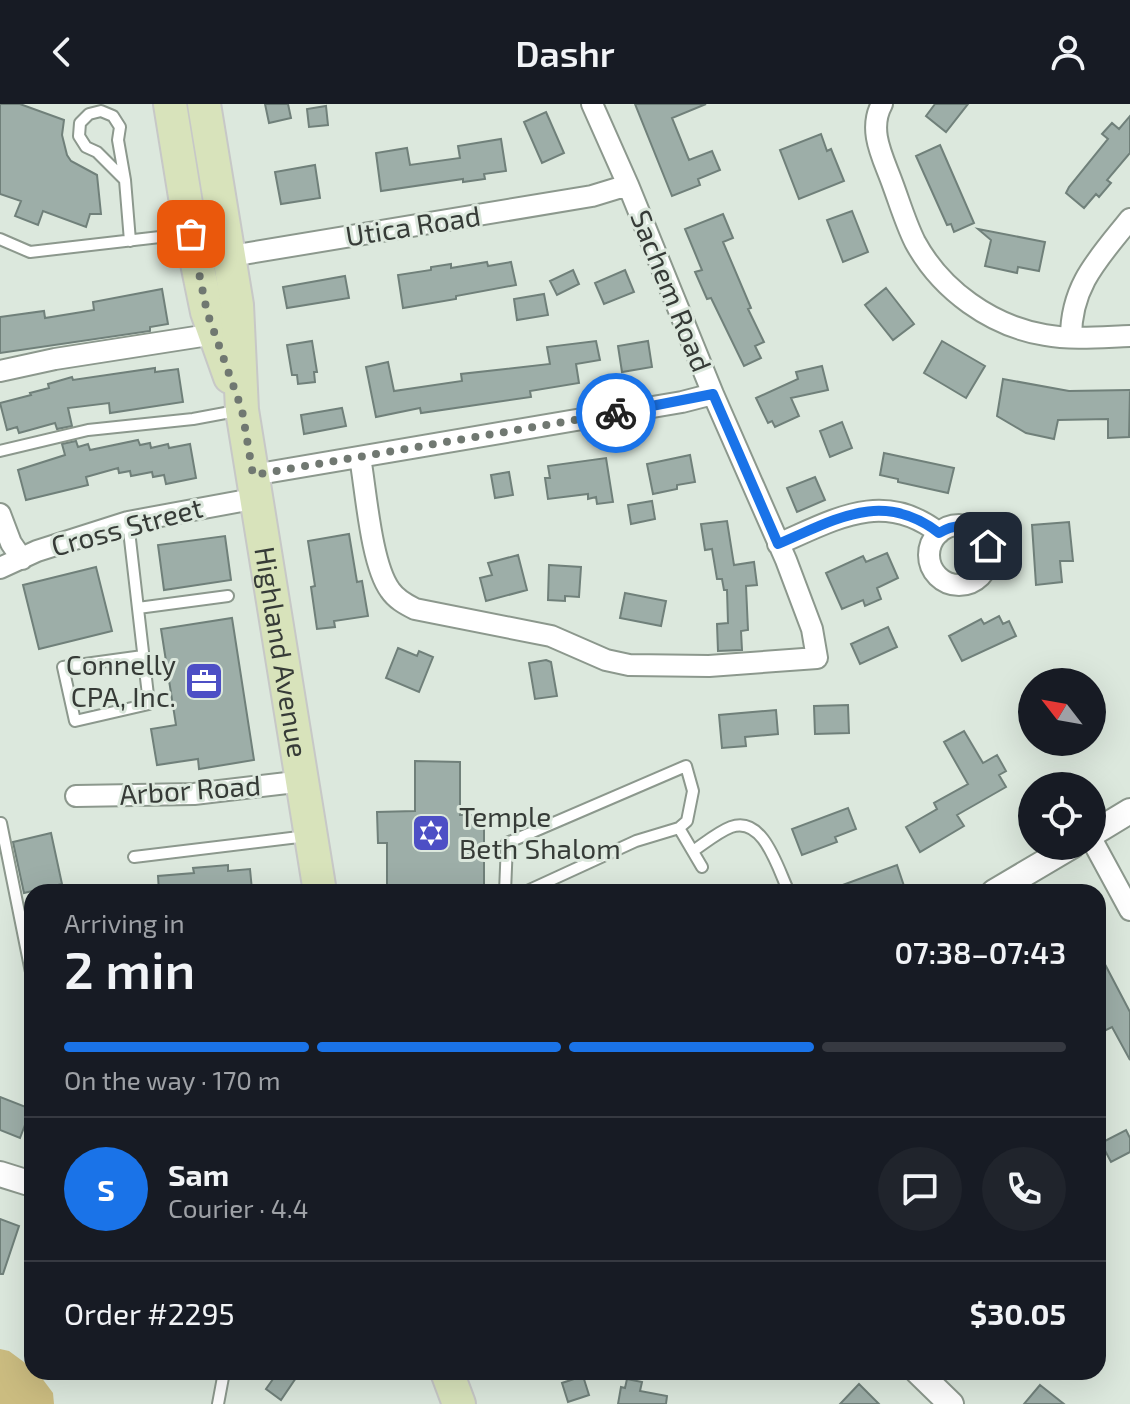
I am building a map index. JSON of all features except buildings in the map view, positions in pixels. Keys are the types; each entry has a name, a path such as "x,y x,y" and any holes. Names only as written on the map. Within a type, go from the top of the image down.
{"main road":[{"name":"Highland Avenue","path":"170,104 194,248 215,334 242,410"},
{"name":"Highland Avenue","path":"204,104 237,305 242,410 319,884"},
{"path":"450,1380 459,1404"}],"street":[{"name":"Sachem Road","path":"360,457 379,567 389,589 415,609 551,636 606,660 629,665 709,666 817,658 812,629 778,544 592,104"},
{"path":"882,104 876,118 878,143 909,228 932,267 955,291 991,316 1029,331 1071,337 1130,336"},
{"name":"Utica Road","path":"194,248 229,256 592,196 628,185"},
{"path":"1071,337 1074,303 1082,283 1130,219"},
{"path":"0,371 55,359 215,334"},
{"name":"Cross Street","path":"0,568 37,551 128,522 360,457 682,402 713,394"},
{"path":"778,544 868,510 888,510 913,517 939,533"},
{"path":"0,514 11,543 22,559"},
{"name":"Arbor Road","path":"76,796 194,794 304,781"},
{"path":"1106,826 1130,811"},
{"path":"1008,884 1048,860"},
{"path":"1103,860 1130,910"},
{"path":"0,1174 24,1182"},
{"path":"926,1380 951,1404"}],"lane":[{"path":"125,180 97,152 86,147 79,136 80,123 89,114 101,111 113,116 120,127 118,140 125,180 130,241"},
{"path":"0,239 30,252 130,241 194,248"},
{"path":"0,451 88,430 193,419 242,410"},
{"path":"128,522 149,704 75,721 63,667 143,656"},
{"path":"138,608 228,596"},
{"path":"505,884 507,843 686,766 693,791 687,821 679,828 636,841 542,884"},
{"path":"1,823 24,937"},
{"path":"693,851 733,826 751,827 763,838 785,884"},
{"path":"679,828 702,867"},
{"path":"134,857 312,835"},
{"path":"218,1404 222,1380"}],"shaded area":[{"path":"0,1349 9,1351 24,1362 24,1380 43,1380 53,1393 54,1404 0,1404"}],"way so far":[{"path":"191,234 207,312 242,410 253,475 616,413"}],"place":[{"name":"Connelly CPA, Inc.","path":"204,681"},
{"name":"Temple Beth Shalom","path":"431,833"}],"route":[{"path":"616,413 713,394 778,544 843,517 878,509 913,517 939,533 961,525 973,528 982,535 988,546"}]}
